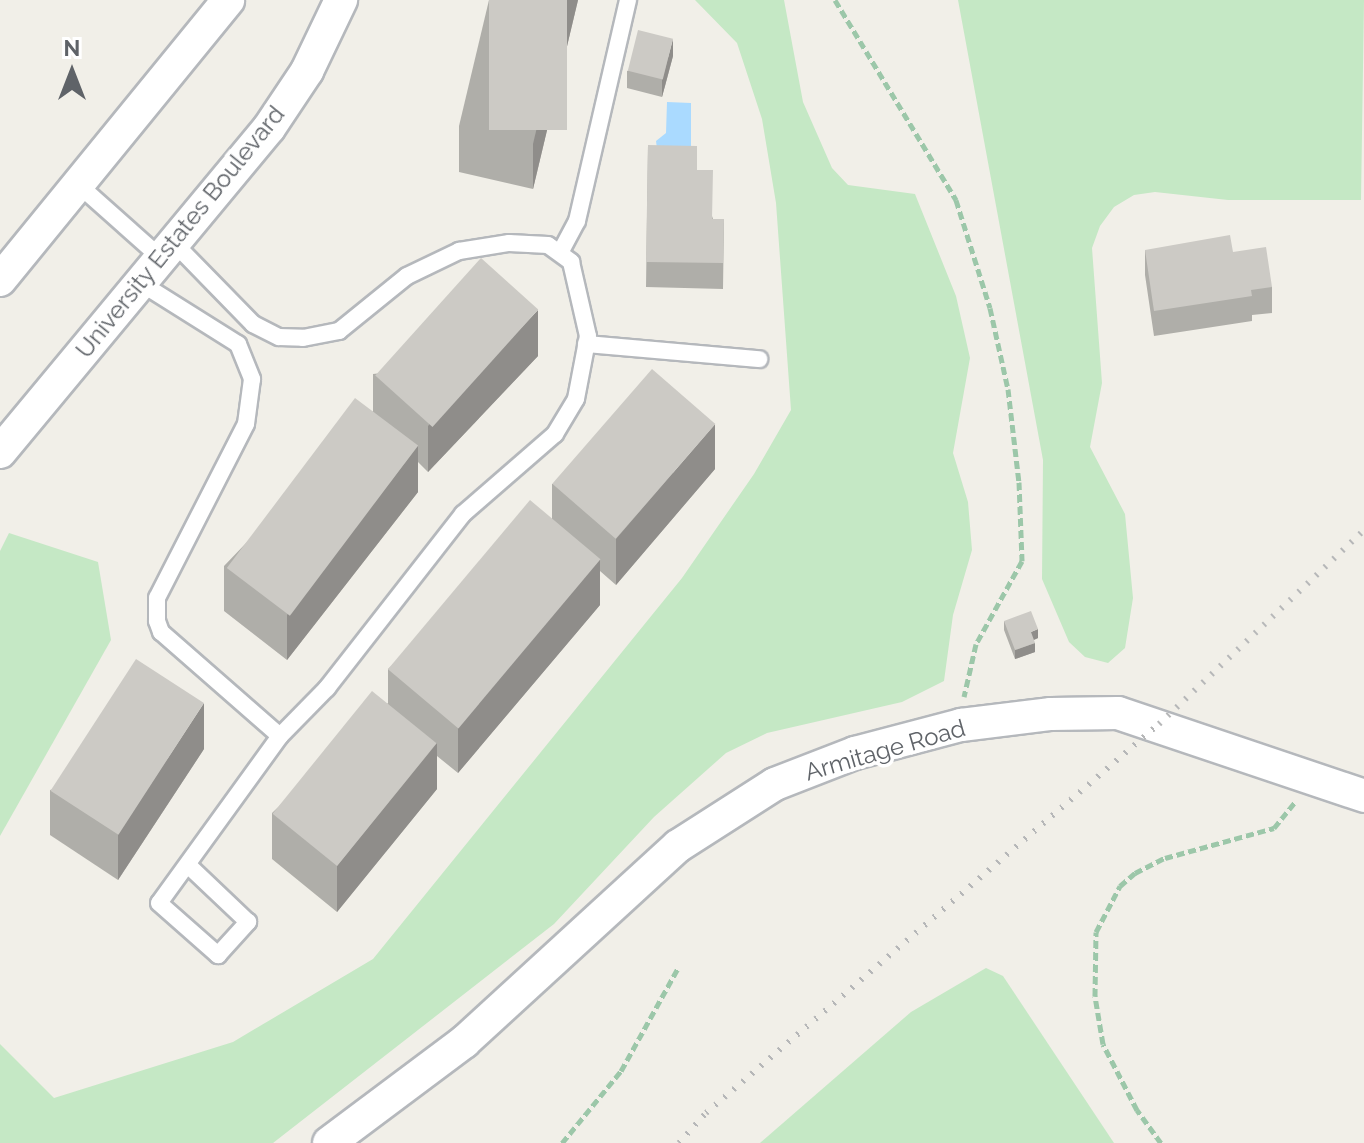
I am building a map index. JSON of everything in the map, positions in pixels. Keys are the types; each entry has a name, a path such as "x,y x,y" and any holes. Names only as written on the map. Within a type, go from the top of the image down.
{"street":[{"path":"0,280 228,0"},
{"name":"University Estates Boulevard","path":"0,452 168,251 291,97 341,0"},
{"name":"Armitage Road","path":"329,1143 464,1042 678,846 732,807 799,773 961,725 1051,714 1125,714 1364,796"}],"lane":[{"path":"561,251 577,221 628,0"},
{"path":"79,185 168,251 253,324 279,337 303,338 339,331 407,276 459,251 534,242 561,251 579,282 586,344 576,399 555,434 463,514 327,688 280,736 159,903 218,955 248,922 188,865"},
{"path":"139,282 238,344 252,379 246,424 157,598 157,621 161,632 280,736"},
{"path":"586,344 759,359"}],"path":[{"path":"835,0 956,200 990,308 1008,389 1022,561 976,644 961,725"},
{"path":"1161,1143 1137,1110 1103,1044 1095,996 1096,932 1120,886 1135,873 1165,858 1274,828 1293,808 1308,779"},
{"path":"562,1143 621,1071 678,968"}],"green space":[{"path":"695,0 784,0 803,102 832,168 848,185 915,194 956,296 970,358 953,453 968,502 972,550 953,615 944,681 902,702 767,733 726,753 654,817 554,924 273,1143 0,1143 0,1044 54,1098 233,1042 373,959 682,578 754,474 791,410 776,203 762,119 737,43"},
{"path":"958,0 1364,0 1361,200 1228,200 1155,192 1134,195 1114,207 1100,226 1092,248 1102,383 1090,447 1125,514 1133,598 1125,648 1108,663 1085,657 1069,642 1042,579 1043,460"},
{"path":"9,533 98,562 111,640 0,836 0,551"},
{"path":"986,968 1003,976 1114,1143 760,1143 911,1012"}],"water":[{"path":"667,102 691,103 691,157 658,156 656,141 666,133"}],"building":[{"path":"489,0 567,0 567,130 489,130"},
{"path":"638,30 673,39 663,79 628,71"},
{"path":"648,145 697,146 697,170 713,170 712,219 724,219 723,263 646,262"},
{"path":"1230,235 1233,252 1266,247 1272,287 1251,290 1252,296 1154,311 1145,250"},
{"path":"481,258 538,310 432,427 375,375"},
{"path":"652,369 715,424 616,539 552,484"},
{"path":"355,398 418,446 290,616 227,568"},
{"path":"530,500 600,559 458,728 388,669"},
{"path":"1031,611 1038,629 1031,632 1035,643 1015,650 1004,621"},
{"path":"136,659 204,703 118,835 50,791"},
{"path":"372,691 437,743 337,866 273,814"}],"railway":[{"path":"679,1143 706,1113 1159,724 1364,530"}]}
